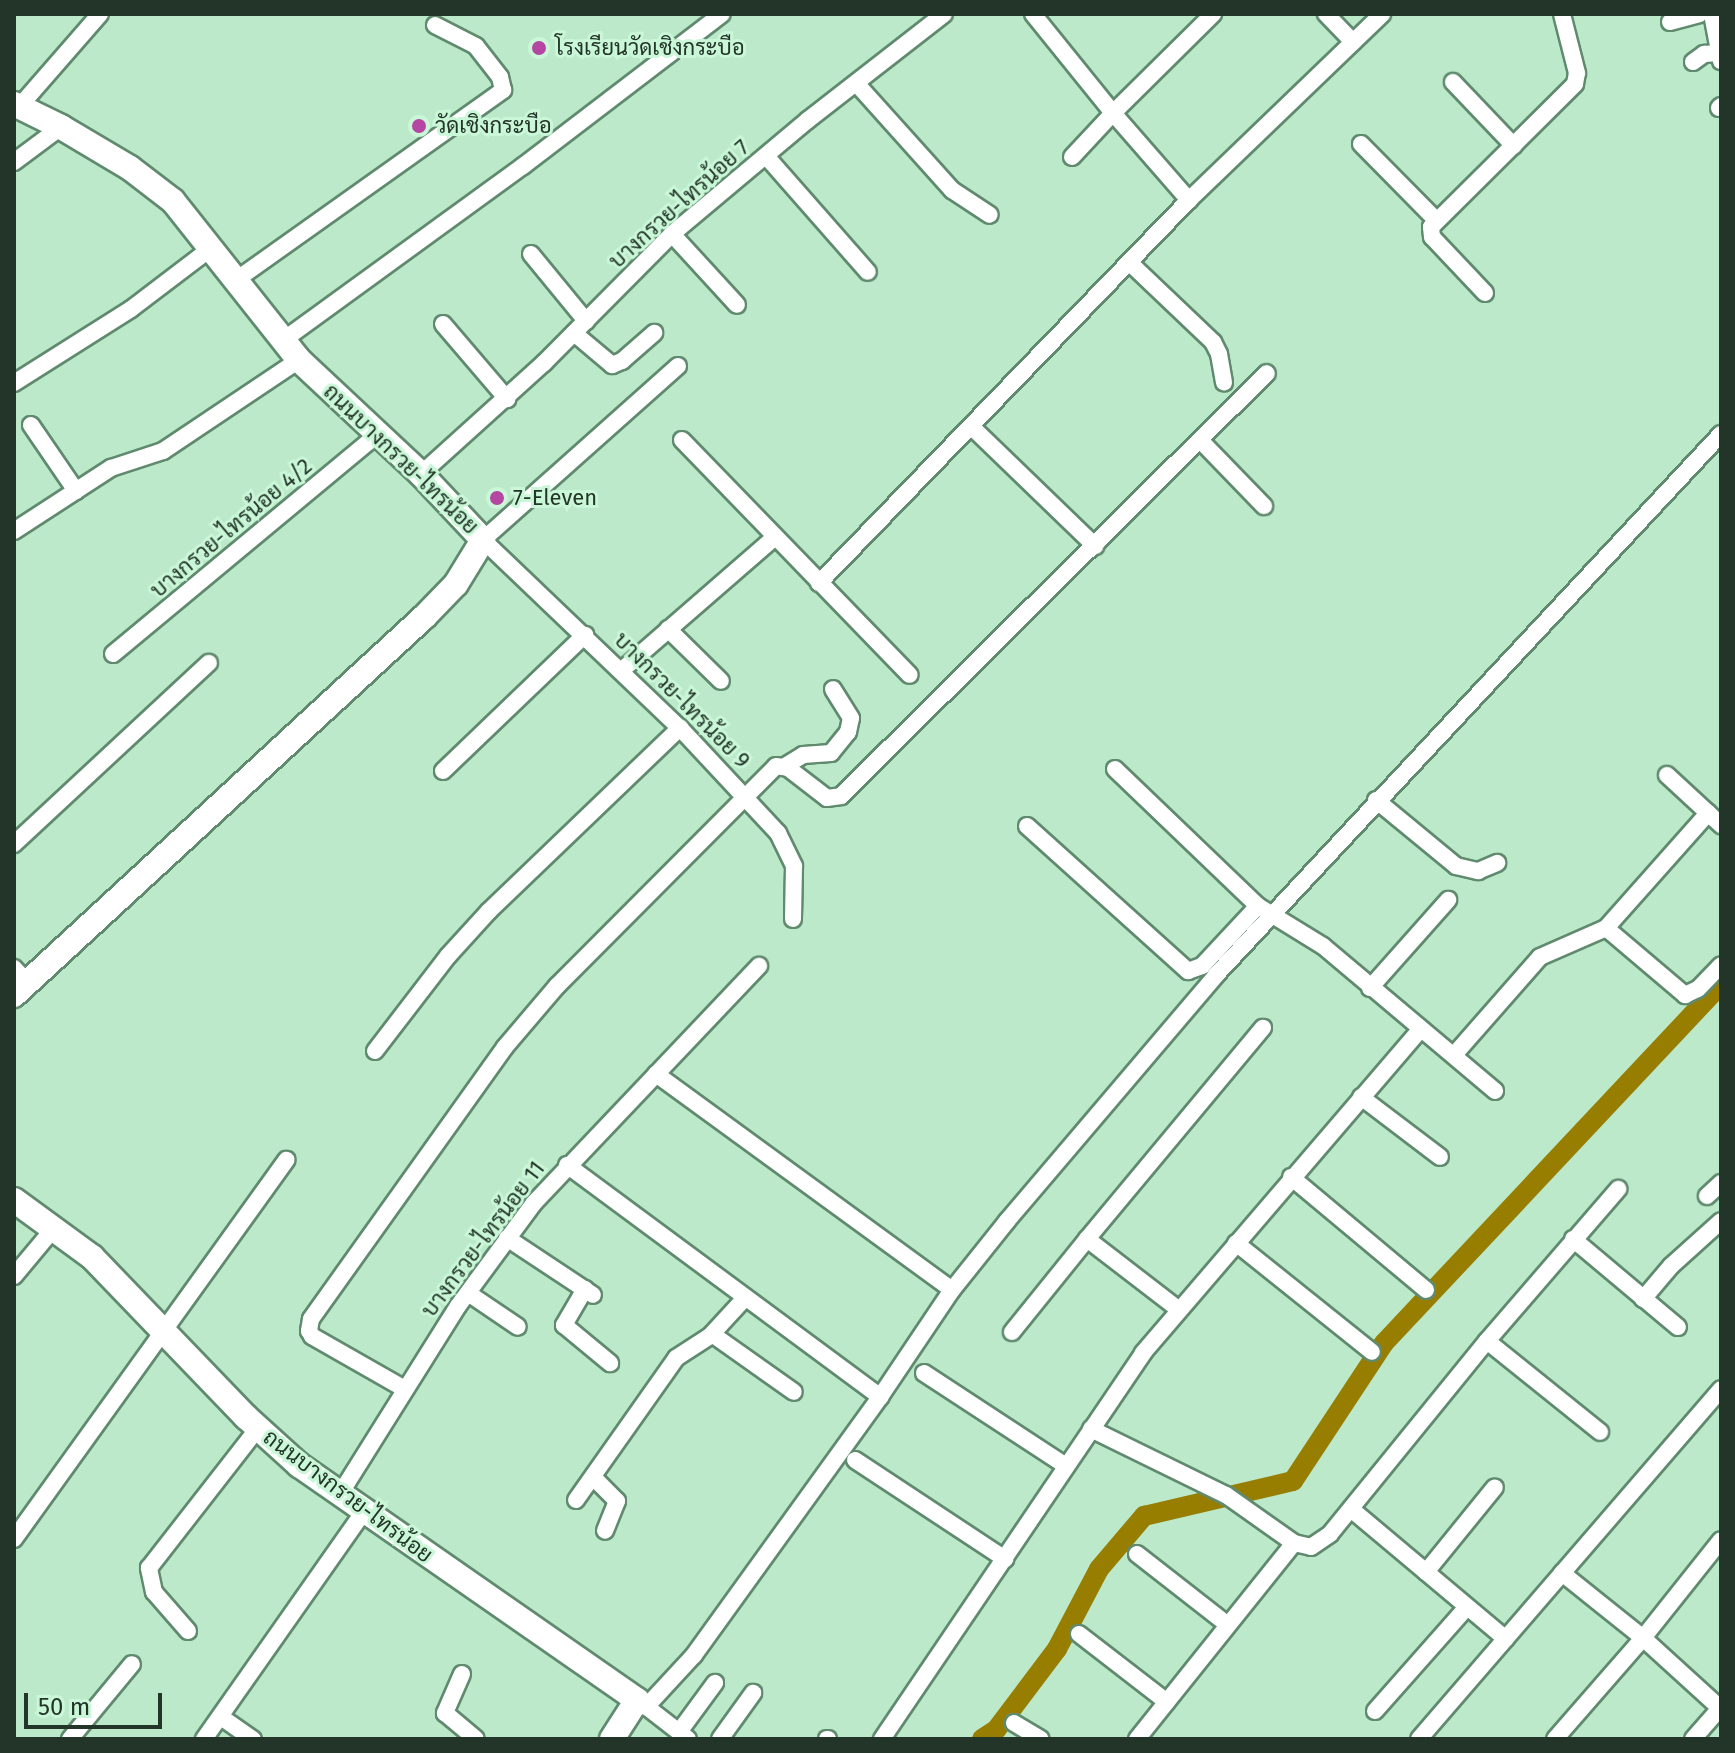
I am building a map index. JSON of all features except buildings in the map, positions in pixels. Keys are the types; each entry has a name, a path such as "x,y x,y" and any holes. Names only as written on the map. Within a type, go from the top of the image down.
{"main road":[{"name":"ถนนบางกรวย-ไทรน้อย","path":"16,106 61,127 154,184 173,201 299,360 421,474 483,540 456,584 424,617 19,982"},
{"name":"ถนนบางกรวย-ไทรน้อย","path":"14,1200 55,1227 98,1263 258,1428 340,1494 649,1709"},
{"path":"612,1739 649,1709"}],"street":[{"path":"16,106 100,14"},
{"path":"282,341 523,166 722,14"},
{"path":"1033,14 1189,200"},
{"path":"1072,157 1213,14"},
{"path":"1326,14 1353,42"},
{"path":"819,583 973,428 1189,200 1382,14"},
{"path":"1485,293 1432,237 1431,227 1514,146 1577,78 1562,14"},
{"path":"1670,22 1699,14"},
{"path":"1693,62 1704,54 1720,57 1712,14"},
{"name":"บางกรวย-ไทรน้อย 7","path":"421,474 507,399 672,234 939,16"},
{"path":"236,280 503,90 500,77 476,46 435,25"},
{"path":"1453,82 1514,146"},
{"path":"856,83 952,190 990,215"},
{"path":"14,162 61,127"},
{"path":"1361,144 1436,220"},
{"path":"766,156 868,272"},
{"path":"672,234 737,305"},
{"path":"14,383 131,309 211,248"},
{"path":"531,254 580,327 612,365 622,361 654,333"},
{"path":"1130,263 1213,342 1219,354 1224,383"},
{"path":"443,324 507,399"},
{"path":"14,531 111,468 163,451 299,360"},
{"path":"483,540 678,366"},
{"path":"785,766 827,798 841,796 1267,373"},
{"path":"31,425 76,491"},
{"path":"973,428 1095,546"},
{"path":"715,1683 684,1736 649,1709 694,1655 880,1397 952,1290 1216,975 1376,800 1721,434"},
{"name":"บางกรวย-ไทรน้อย 4/2","path":"113,654 377,435"},
{"path":"682,440 910,675"},
{"path":"1200,440 1264,506"},
{"path":"622,670 774,538"},
{"name":"บางกรวย-ไทรน้อย 9","path":"483,540 622,670 746,796 790,853 796,878 793,919"},
{"path":"668,629 721,681"},
{"path":"443,771 585,635"},
{"path":"14,844 209,663"},
{"path":"403,1388 312,1336 309,1331 311,1319 505,1047 557,986 776,766 785,766 803,755 831,753 848,732 851,718 833,689"},
{"path":"375,1051 448,956 489,911 680,728"},
{"path":"1115,769 1274,915 1323,946 1495,1091"},
{"path":"1667,775 1721,825"},
{"path":"1376,800 1456,866 1478,871 1497,863"},
{"path":"1454,1055 1540,957 1606,928 1708,813"},
{"path":"1027,826 1188,971 1202,966 1274,915"},
{"path":"1370,988 1448,900"},
{"path":"1606,928 1685,995 1698,989 1721,965"},
{"name":"บางกรวย-ไทรน้อย 11","path":"340,1494 403,1388 507,1238 567,1165 759,966"},
{"path":"1012,1332 1263,1028"},
{"path":"882,1739 1091,1429 1178,1309 1421,1029"},
{"path":"656,1074 952,1290"},
{"path":"1361,1097 1440,1157"},
{"path":"14,1539 286,1160"},
{"path":"567,1165 880,1397"},
{"path":"1291,1177 1426,1290"},
{"path":"1707,1196 1721,1183"},
{"path":"1091,1429 1226,1495 1294,1543 1311,1547 1320,1544 1487,1341 1618,1189"},
{"path":"1643,1299 1671,1266 1721,1221"},
{"path":"14,1276 55,1227"},
{"path":"507,1238 589,1292 564,1325 610,1363"},
{"path":"1087,1239 1178,1309"},
{"path":"1573,1239 1678,1327"},
{"path":"1236,1243 1372,1352"},
{"path":"468,1293 518,1327"},
{"path":"576,1500 676,1358 712,1334 745,1298"},
{"path":"712,1334 794,1392"},
{"path":"1487,1341 1600,1432"},
{"path":"924,1373 1066,1466"},
{"path":"1419,1739 1721,1389"},
{"path":"188,1631 154,1592 149,1568 258,1428"},
{"path":"855,1460 1005,1559"},
{"path":"593,1477 617,1501 605,1531"},
{"path":"1426,1572 1495,1487"},
{"path":"1351,1509 1506,1639"},
{"path":"204,1739 364,1511"},
{"path":"1555,1739 1643,1638 1721,1540"},
{"path":"1140,1738 1294,1543"},
{"path":"1137,1554 1228,1625"},
{"path":"1562,1573 1643,1638 1720,1708 1693,1739"},
{"path":"1375,1711 1466,1608"},
{"path":"1079,1634 1167,1702"},
{"path":"70,1739 132,1664"},
{"path":"462,1674 445,1713 476,1739"},
{"path":"720,1739 753,1693"},
{"path":"221,1717 253,1739"},
{"path":"1014,1723 1041,1739"}],"waterway":[{"path":"982,1739 996,1730 1057,1649 1099,1569 1144,1516 1293,1481 1384,1343 1721,984"}],"place":[{"name":"โรงเรียนวัดเชิงกระบือ","path":"539,48"},
{"name":"วัดเชิงกระบือ","path":"419,126"},
{"name":"7-Eleven","path":"497,498"}]}
